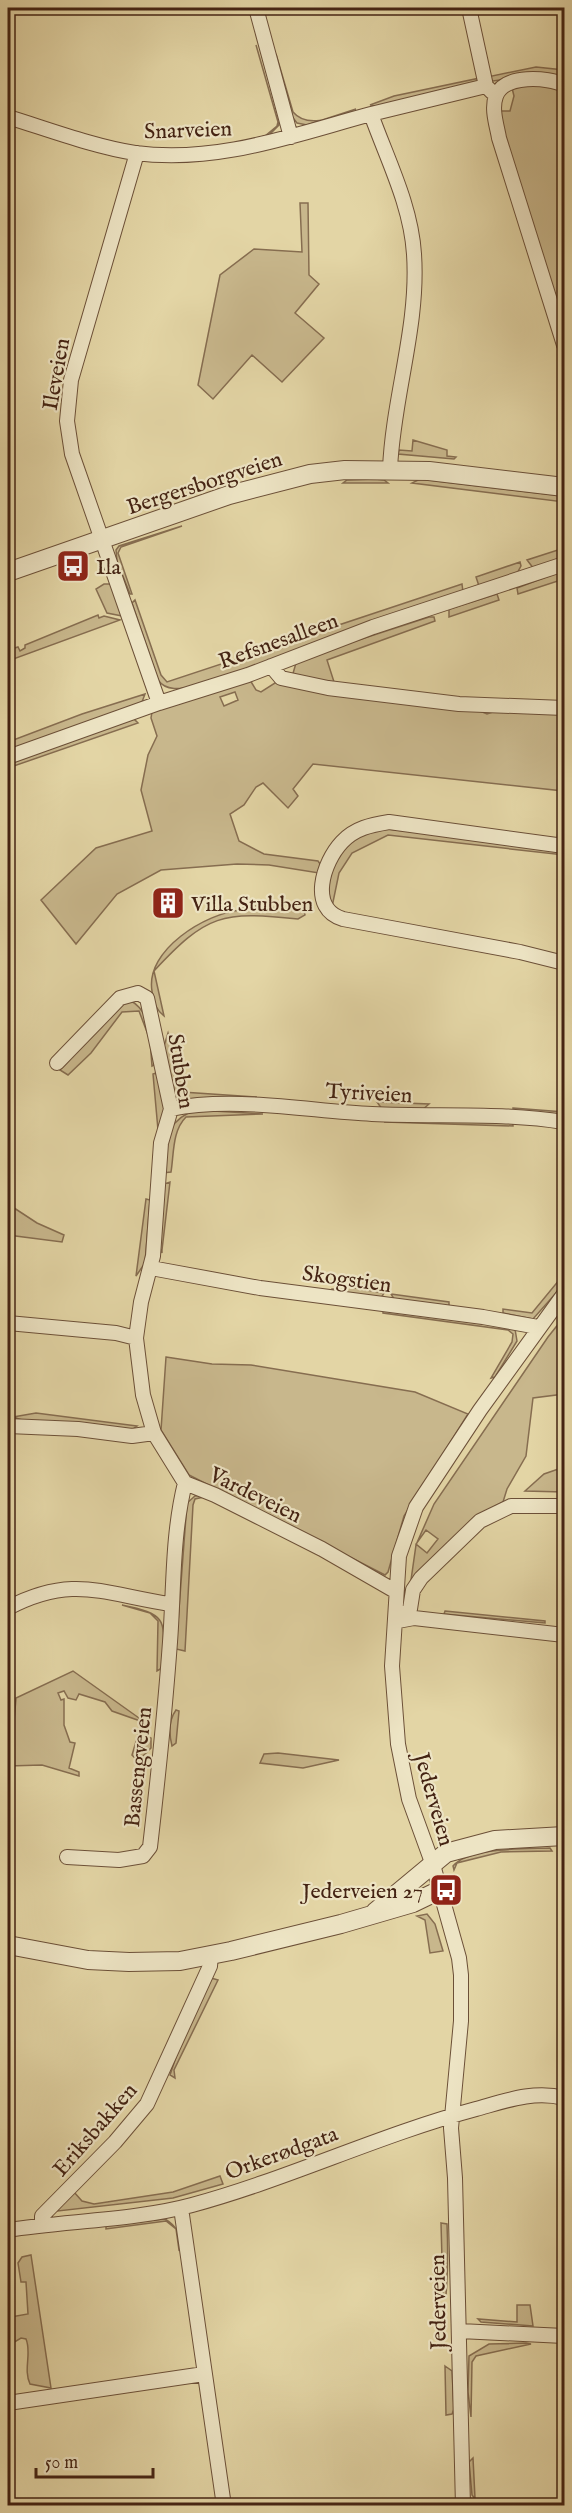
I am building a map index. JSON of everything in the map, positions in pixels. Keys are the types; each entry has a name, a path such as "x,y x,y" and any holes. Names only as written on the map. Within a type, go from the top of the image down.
{"street":[{"path":"256,8 291,137"},
{"path":"469,8 491,90 499,138 564,345"},
{"name":"Snarveien","path":"8,117 137,153 167,155 214,153 291,137 371,114 491,90 514,82 535,79 564,85"},
{"path":"371,114 397,178 414,253 414,293 399,381 390,469"},
{"name":"Ileveien","path":"137,153 90,310 68,402 67,421 72,454 159,703"},
{"name":"Bergersborgveien","path":"8,572 229,495 269,483 345,470 429,471 564,487"},
{"name":"Refsnesalleen","path":"8,757 271,666 374,627 564,564"},
{"path":"271,666 281,678 328,688 459,704 564,708"},
{"path":"564,846 389,822 374,824 352,834 333,855 322,885 324,906 330,914 343,919 564,963"},
{"name":"Stubben","path":"57,1063 120,998 133,993 142,994 147,998 171,1109 171,1116 160,1143 151,1268 141,1302 136,1338 143,1395 154,1433"},
{"name":"Tyriveien","path":"171,1109 233,1105 372,1114 515,1116 564,1122"},
{"name":"Skogstien","path":"151,1268 260,1287 483,1317 538,1328"},
{"name":"Jederveien","path":"463,2505 460,2331 451,2128 454,2115 461,1975 433,1865 409,1799 398,1744 392,1676 396,1622 395,1591 402,1540 416,1507 538,1328 564,1294"},
{"path":"8,1323 107,1332 136,1338"},
{"path":"8,1426 78,1429 132,1436 154,1433"},
{"name":"Vardeveien","path":"154,1433 185,1483 215,1495 352,1564 395,1591"},
{"name":"Bassengveien","path":"67,1857 119,1860 143,1856 150,1847 164,1720 170,1604 179,1514 185,1483"},
{"path":"396,1622 410,1609 413,1590 421,1578 480,1521 511,1506 564,1506"},
{"path":"8,1608 41,1592 68,1588 97,1590 170,1604"},
{"path":"396,1622 414,1618 564,1635"},
{"path":"374,1913 446,1853 495,1839 564,1836"},
{"path":"8,1945 111,1962 165,1962 211,1955 413,1903 440,1890"},
{"name":"Eriksbakken","path":"42,2224 42,2216 115,2142 147,2104 210,1966 211,1955"},
{"name":"Orkerødgata","path":"8,2230 181,2208 228,2194 392,2134 454,2115 535,2095 564,2098"},
{"path":"181,2208 224,2505"},
{"path":"460,2331 564,2336"},
{"path":"8,2403 204,2374"}],"shaded area":[{"path":"256,45 279,125 268,136 244,141 265,136 277,126 278,122"},
{"path":"276,54 293,112 306,120 323,120 307,125 297,123 290,114"},
{"path":"536,67 564,70 564,81 534,75 493,81 487,77"},
{"path":"480,78 481,82 382,106 370,105 394,96"},
{"path":"533,82 564,89 564,328 500,119 501,111 510,111 514,96 512,88"},
{"path":"300,203 308,203 309,275 319,284 295,313 324,338 282,382 252,355 213,399 198,385 220,275 254,249 302,252"},
{"path":"413,440 447,450 447,456 456,457 454,459 398,454 399,450 412,451"},
{"path":"375,479 388,483 343,483 347,480"},
{"path":"420,479 564,496 564,502 412,483"},
{"path":"182,526 121,547 118,553 132,594 130,594 117,561 116,550 119,546"},
{"path":"564,548 564,559 534,569 527,560"},
{"path":"520,562 521,566 516,575 479,586 476,577"},
{"path":"564,570 564,579 518,594 517,588"},
{"path":"104,584 111,584 122,616 107,613 96,589"},
{"path":"462,584 463,592 198,686 182,688 166,687 158,680 132,603 135,600 161,675 167,682"},
{"path":"497,594 499,600 449,617 449,609"},
{"path":"98,615 99,618 104,616 120,620 8,661 8,650 18,647 20,651 25,648 25,645"},
{"path":"434,617 435,621 327,660 335,685 292,677 296,663 303,658"},
{"path":"250,680 256,690 261,692 278,681 475,709 487,714 502,709 564,712 564,841 557,839 563,791 313,764 293,789 298,796 288,808 263,783 256,787 244,805 230,814 239,841 264,854 318,861 323,868 319,873 269,865 237,864 161,870 117,894 76,944 41,900 96,848 152,831 141,790 148,755 157,736 151,718 152,712","holes":["235,692 238,700 224,706 220,697"]},
{"path":"145,694 142,702 8,752 8,742 82,714"},
{"path":"133,718 138,723 8,768 8,762"},
{"path":"379,828 564,849 564,855 388,835 352,853 339,873 332,907 329,881 338,855 352,839"},
{"path":"260,906 304,911 305,915 298,919 251,916 217,921 203,927 188,938 154,970 168,948 181,936 211,918 241,910 244,907"},
{"path":"154,971 164,1016 157,1008 153,998 152,976"},
{"path":"131,1001 143,1012 151,1037 156,1064 152,1066 150,1040 139,1011 122,1012 91,1053 68,1075 60,1070 121,1003"},
{"path":"168,1033 182,1092 256,1097 254,1101 182,1100 175,1094 164,1046"},
{"path":"156,1073 166,1110 153,1158 158,1130 153,1074"},
{"path":"377,1102 429,1104 421,1111 382,1109"},
{"path":"513,1108 564,1112 564,1118 513,1112"},
{"path":"196,1110 263,1114 186,1117 176,1136 171,1172 162,1173 168,1134 177,1120"},
{"path":"386,1120 513,1122 513,1126 385,1122"},
{"path":"170,1182 162,1253 159,1246 161,1185"},
{"path":"146,1199 150,1200 145,1263 136,1276"},
{"path":"8,1204 37,1223 64,1235 62,1242 8,1235"},
{"path":"564,1274 564,1284 533,1319 503,1313 503,1309 532,1313"},
{"path":"338,1285 384,1293 381,1298 332,1293 332,1289 337,1289"},
{"path":"391,1294 449,1302 449,1307 394,1299"},
{"path":"383,1309 486,1322 515,1329 517,1341 495,1377 491,1378 512,1342 513,1334 508,1330 383,1313"},
{"path":"564,1317 564,1394 533,1398 526,1456 507,1489 503,1502 491,1509 411,1580 416,1544 427,1553 438,1539 426,1530 417,1542 434,1504"},
{"path":"166,1357 212,1364 251,1365 415,1392 468,1414 404,1516 388,1572 385,1575 189,1475 161,1430"},
{"path":"36,1413 137,1426 130,1431 25,1421 13,1417"},
{"path":"564,1467 564,1492 525,1491 544,1474"},
{"path":"203,1495 204,1497 195,1499 193,1505 185,1651 176,1649 187,1503 195,1496"},
{"path":"122,1605 149,1612 161,1623 163,1630 162,1668 157,1671 158,1621 150,1613"},
{"path":"445,1611 545,1621 545,1623 444,1614"},
{"path":"73,1671 146,1723 112,1711 105,1702 79,1694 76,1700 68,1698 64,1691 58,1693 61,1700 64,1699 64,1725 70,1742 75,1743 69,1768 79,1772 79,1776 42,1765 8,1766 8,1747 12,1746 16,1698"},
{"path":"176,1710 179,1711 176,1743 172,1746 170,1728"},
{"path":"138,1735 151,1738 151,1748 138,1761 132,1755"},
{"path":"278,1753 339,1760 303,1768 260,1763 264,1754"},
{"path":"550,1848 552,1851 501,1852 457,1863 484,1852"},
{"path":"427,1914 435,1924 443,1951 430,1953 425,1920 417,1916"},
{"path":"211,1978 218,1980 174,2070 175,2078 170,2075 179,2048"},
{"path":"220,2176 223,2184 173,2198 58,2211 59,2207 74,2192 82,2201 94,2204 173,2192"},
{"path":"165,2219 176,2229 166,2221 106,2229 106,2225"},
{"path":"441,2223 447,2224 448,2260 446,2295 443,2296"},
{"path":"176,2229 182,2248 179,2250"},
{"path":"31,2255 51,2388 30,2384 27,2373 28,2344 26,2339 21,2338 8,2346 8,2315 11,2317 28,2314 26,2282 21,2282 18,2263 22,2257"},
{"path":"517,2305 530,2305 533,2326 481,2322 478,2319 517,2322"},
{"path":"489,2344 531,2344 476,2356 472,2362 471,2417 468,2392 469,2356"},
{"path":"445,2366 452,2371 454,2409 452,2414 446,2415"},
{"path":"473,2458 475,2498 480,2503 540,2503 479,2504 472,2495 469,2462"}],"place":[{"name":"Ila","path":"73,566"},
{"name":"Villa Stubben","path":"168,903"},
{"name":"Jederveien 27","path":"446,1890"}]}
